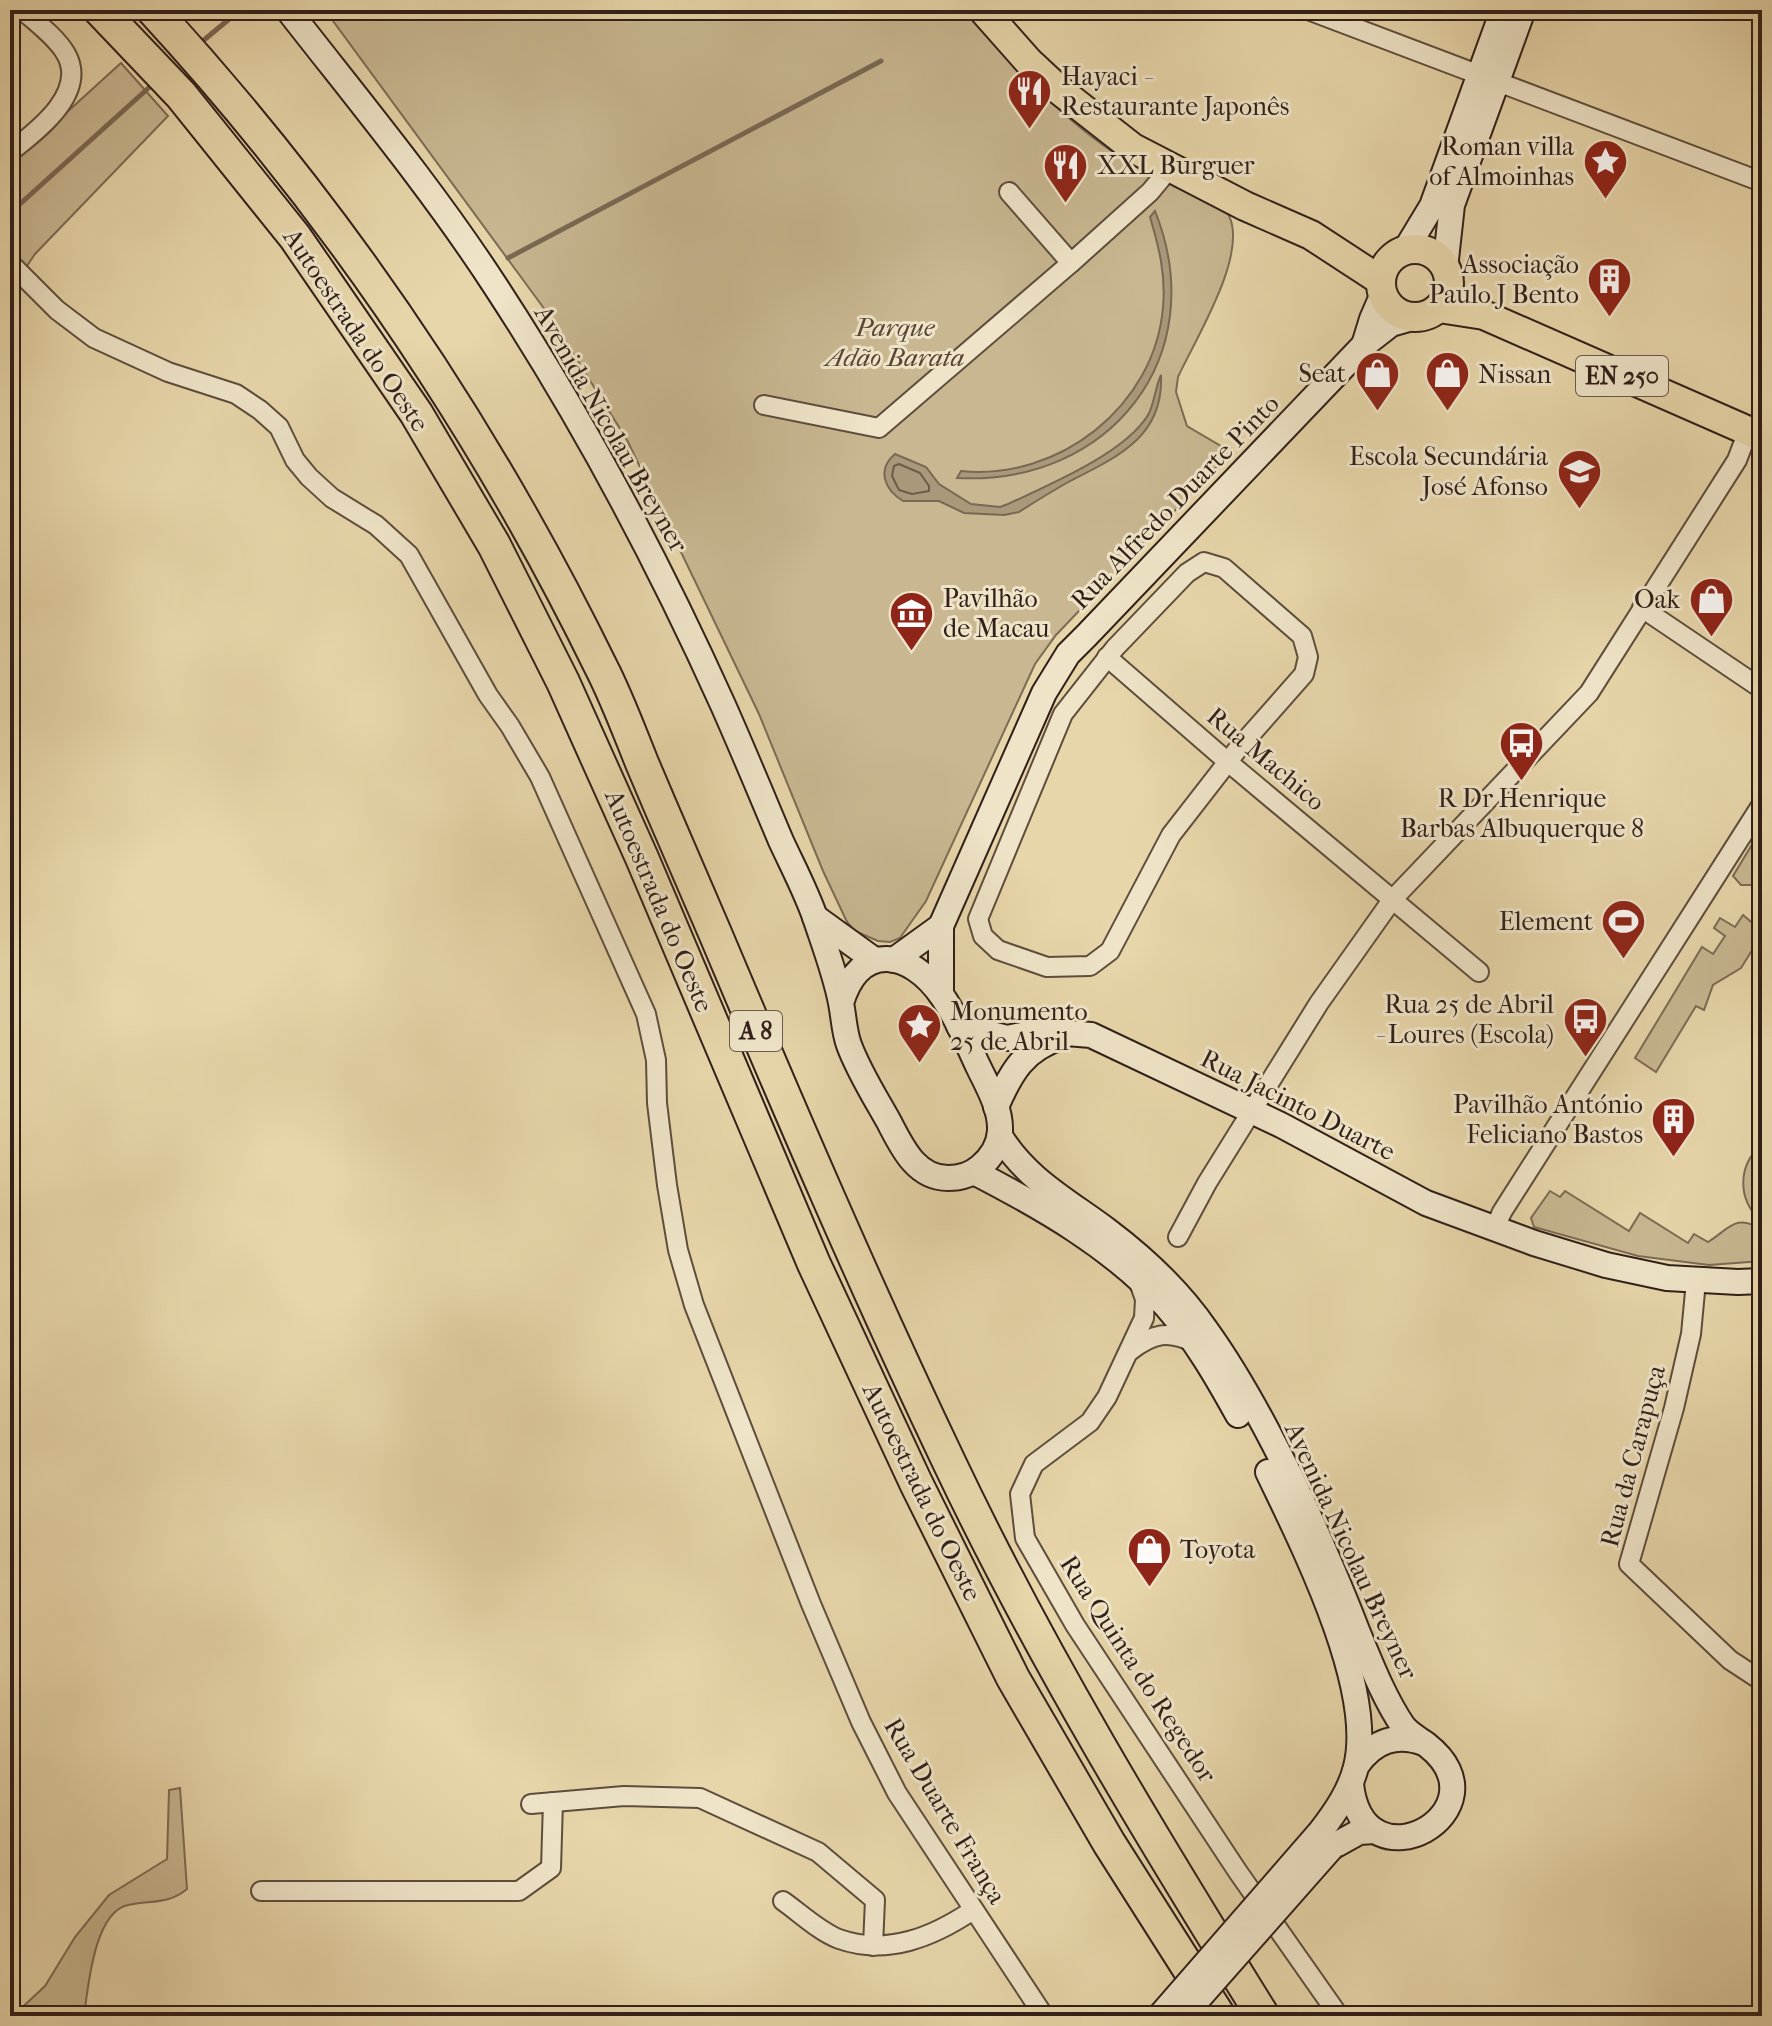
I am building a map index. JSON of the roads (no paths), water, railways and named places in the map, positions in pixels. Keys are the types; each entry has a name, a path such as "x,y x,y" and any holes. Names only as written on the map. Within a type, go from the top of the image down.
{"highway":[{"name":"Autoestrada do Oeste","path":"100,10 181,95 295,237 416,413 494,545 563,682 642,858 814,1264 916,1483 1013,1678 1109,1843 1219,2016"},
{"name":"Autoestrada do Oeste","path":"158,16 242,108 344,240 447,392 519,512 603,670 810,1157 951,1466 1044,1647 1136,1810 1263,2016"}],"main road":[{"name":"Avenida Nicolau Breyner","path":"288,10 435,199 496,286 558,385 659,569 724,707 815,917 855,1060 911,1161 926,1173 940,1178 956,1178 974,1172 1044,1211 1098,1246 1137,1277 1168,1308 1195,1343 1262,1459 1334,1619 1357,1714 1360,1747 1354,1774 1353,1802 1361,1818 1375,1831 1391,1837 1409,1837 1425,1832 1444,1813 1452,1788 1449,1771 1440,1756 1405,1729 1392,1707 1371,1665 1315,1529 1240,1385 1206,1329 1151,1268 1109,1232 1024,1169 1000,1136 996,1107 941,994"},
{"name":"EN 250","path":"983,10 1029,62 1108,131 1170,168 1330,246 1390,270"},
{"path":"1439,308 1449,288 1447,272 1452,205 1503,10"},
{"path":"1486,79 1523,10"},
{"name":"Rua Alfredo Duarte Pinto","path":"1364,345 1390,270 1432,206 1486,79"},
{"name":"EN 250","path":"1390,270 1420,249 1432,253 1484,315"},
{"name":"EN 250","path":"1390,270 1389,307 1399,315 1412,318 1427,316 1439,308 1484,315 1755,434"},
{"name":"Rua Alfredo Duarte Pinto","path":"941,994 941,926 1044,693 1068,654 1364,345 1391,324 1412,318"},
{"path":"815,917 883,960 910,967 941,994"},
{"path":"841,1003 847,984 858,969 883,960 941,926"},
{"name":"Rua Jacinto Duarte","path":"959,1026 1007,1038 1042,1031 1091,1035 1251,1111 1426,1203 1494,1230 1606,1265 1667,1278 1762,1281"},
{"path":"996,1107 1018,1064 1043,1043 1076,1033"},
{"path":"974,1172 994,1152 1000,1136"},
{"name":"Avenida Nicolau Breyner","path":"1183,2016 1327,1839 1354,1774 1367,1752 1388,1740 1412,1739 1427,1745"},
{"name":"Avenida Nicolau Breyner","path":"1160,2016 1327,1839 1375,1831"}],"street":[{"path":"10,152 66,98 71,84 71,68 65,52 22,10"},
{"path":"1308,10 1762,182"},
{"path":"764,405 879,428 1071,263 1150,192 1170,168"},
{"path":"1009,192 1071,263"},
{"name":"Rua Duarte França","path":"10,263 57,310 94,338 168,372 236,394 279,427 295,460 309,477 332,498 376,525 409,555 488,695 510,726 540,777 646,1014 656,1060 657,1103 678,1250 694,1305 801,1578 861,1722 897,1793 1044,2016"},
{"path":"1178,1237 1207,1183 1319,1003 1392,900 1589,693 1755,434"},
{"path":"1204,562 1224,568 1302,636 1308,657 1304,674 1228,762 1171,835 1110,951 1090,966 1047,967 998,950 983,936 978,919 1063,714 1107,657 1187,573 1204,562"},
{"path":"1642,608 1762,689"},
{"name":"Rua Machico","path":"1107,657 1479,972"},
{"path":"1494,1230 1502,1212 1762,804"},
{"name":"Rua Quinta do Regedor","path":"1137,1277 1146,1309 1130,1351 1107,1397 1090,1422 1034,1464 1020,1494 1025,1538 1083,1637 1238,1872 1339,2016"},
{"name":"Rua da Carapuça","path":"1696,1281 1691,1334 1678,1394 1629,1564 1730,1660 1762,1681"},
{"path":"1130,1351 1145,1340 1161,1334 1180,1336 1195,1343"},
{"path":"531,1804 624,1796 700,1798 818,1852 875,1900 873,1946"},
{"path":"261,1891 519,1891 551,1868 553,1802"},
{"path":"783,1901 837,1939 873,1946 910,1942 947,1927 973,1910"}],"water":[{"path":"1155,211 1169,264 1170,315 1158,361 1135,402 1102,435 1061,460 1012,475 957,478 961,471 997,471 1033,464 1066,450 1096,430 1121,405 1142,376 1156,343 1163,307 1161,261 1150,217"},
{"path":"1161,375 1155,413 1136,441 1107,462 1019,512 1004,515 964,513 939,501 903,501 891,491 885,479 886,467 895,454 926,467 939,484 971,504 1000,507 1008,504 1085,467 1122,442 1148,415"}],"waterway":[{"path":"198,45 240,10"},
{"path":"508,258 881,61"},
{"path":"10,213 154,83"}],"place":[{"name":"Hayaci - Restaurante Japonês","path":"1030,130"},
{"name":"Roman villa of Almoinhas","path":"1605,200"},
{"name":"XXL Burguer","path":"1066,204"},
{"name":"Associação Paulo J Bento","path":"1610,318"},
{"name":"Seat","path":"1377,412"},
{"name":"Nissan","path":"1447,413"},
{"name":"Escola Secundária José Afonso","path":"1579,510"},
{"name":"Oak","path":"1711,638"},
{"name":"Pavilhão de Macau","path":"912,652"},
{"name":"R Dr Henrique Barbas Albuquerque 8","path":"1522,782"},
{"name":"Element","path":"1624,960"},
{"name":"Rua 25 de Abril - Loures (Escola)","path":"1585,1058"},
{"name":"Monumento 25 de Abril","path":"919,1065"},
{"name":"Pavilhão António Feliciano Bastos","path":"1674,1158"},
{"name":"Toyota","path":"1149,1588"}],"park label":[{"name":"Parque Adão Barata","path":"895,342"}]}
